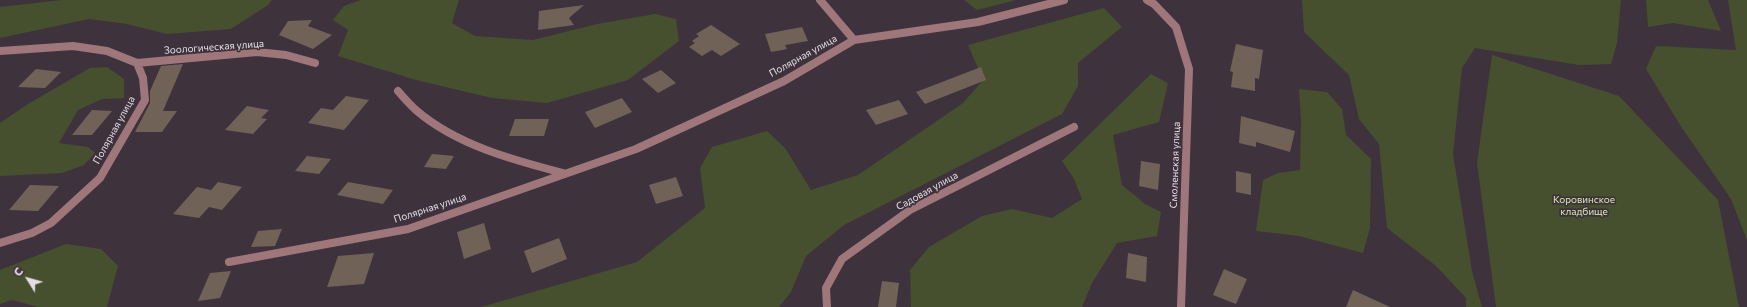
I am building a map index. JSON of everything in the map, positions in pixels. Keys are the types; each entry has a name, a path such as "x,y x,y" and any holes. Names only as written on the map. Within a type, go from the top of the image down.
{"street":[{"path":"820,0 854,40"},
{"name":"Полярная улица","path":"229,262 408,229 650,142 784,81 854,40 978,22 1064,0"},
{"name":"Смоленская улица","path":"1147,0 1154,4 1176,27 1189,69 1182,307"},
{"path":"0,51 73,46 107,51 137,62"},
{"name":"Зоологическая улица","path":"137,62 257,52 286,55 315,63"},
{"name":"Полярная улица","path":"0,243 32,233 51,223 100,178 145,100 143,78 137,62"},
{"path":"398,91 419,112 463,138 525,164 564,173"},
{"name":"Садовая улица","path":"827,307 826,288 842,259 910,210 1074,127"}],"green space":[{"path":"62,0 272,0 268,5 231,29 167,34 127,24 89,19 0,38 0,7"},
{"path":"361,0 459,0 452,23 475,36 533,40 597,24 655,14 676,19 679,41 628,80 547,103 492,98 416,80 338,56 348,30 333,20 344,6"},
{"path":"964,0 1016,0 977,10"},
{"path":"1302,0 1621,0 1617,43 1611,64 1579,65 1475,48 1462,68 1453,154 1472,271 1482,307 1466,307 1466,298 1436,266 1387,228 1379,144 1359,119 1349,75 1304,32"},
{"path":"1646,0 1708,0 1721,31 1673,23 1648,27"},
{"path":"1728,0 1747,0 1747,240 1731,199 1680,125 1646,69 1656,46 1736,50"},
{"path":"1104,8 1122,27 1078,63 1078,86 1062,114 844,225 806,256 791,292 779,307 481,307 637,262 705,208 700,168 712,147 767,131 785,148 811,190 858,175 963,103 983,80 968,45"},
{"name":"Коровинское кладбище","path":"1492,55 1619,96 1718,200 1739,307 1496,307 1477,163"},
{"path":"107,67 124,79 124,98 102,99 78,110 59,143 88,147 95,153 84,165 62,173 0,176 0,123 28,104 90,68"},
{"path":"1151,74 1168,83 1159,122 1113,135 1122,185 1145,204 1161,212 1157,236 1117,243 1092,283 1082,307 911,307 910,270 929,247 982,216 1012,209 1052,218 1082,199 1074,179 1062,161"},
{"path":"1299,89 1327,92 1342,109 1346,135 1371,159 1370,228 1363,253 1299,236 1256,231 1263,180 1278,173 1300,170 1301,120"},
{"path":"66,244 101,249 118,266 107,307 38,307 12,300 0,304 0,270"}],"building":[{"path":"584,5 569,18 574,25 538,30 539,11"},
{"path":"312,20 308,26 332,35 313,49 279,35 288,21"},
{"path":"711,25 740,44 721,56 712,50 702,56 689,47 695,43 692,41 699,36 696,34"},
{"path":"802,27 808,41 785,45 787,49 771,52 765,34"},
{"path":"1236,44 1263,50 1259,79 1255,78 1255,91 1231,87 1233,72 1230,71"},
{"path":"183,64 163,111 177,111 162,132 135,132 150,103 150,91 161,66"},
{"path":"981,67 986,80 925,104 916,92"},
{"path":"36,69 61,72 45,88 18,87"},
{"path":"661,70 676,83 658,93 642,79"},
{"path":"346,96 369,100 344,130 308,123 321,108 333,110"},
{"path":"622,98 632,112 595,128 585,112"},
{"path":"899,100 908,114 876,125 866,110"},
{"path":"247,106 269,110 261,118 267,119 253,134 225,130"},
{"path":"92,110 112,111 92,135 72,135"},
{"path":"1241,116 1295,131 1290,152 1256,142 1256,147 1239,143"},
{"path":"515,119 549,119 544,136 509,136"},
{"path":"432,154 454,156 446,169 424,167"},
{"path":"307,156 331,159 319,174 295,171"},
{"path":"1141,161 1160,164 1158,190 1139,186"},
{"path":"1236,171 1251,174 1251,195 1236,192"},
{"path":"676,177 683,196 656,204 649,185"},
{"path":"218,182 242,187 222,210 209,207 199,218 173,214 197,187 211,190"},
{"path":"348,182 393,190 383,204 337,195"},
{"path":"30,185 59,186 38,211 9,210"},
{"path":"484,223 491,249 464,259 457,232"},
{"path":"282,229 275,246 251,247 258,231"},
{"path":"559,238 567,259 532,273 524,251"},
{"path":"374,253 364,284 327,287 338,256"},
{"path":"1128,253 1147,257 1146,282 1126,278"},
{"path":"1224,269 1247,279 1236,304 1213,295"},
{"path":"231,271 220,298 198,301 210,273"},
{"path":"882,281 899,283 896,307 878,307"},
{"path":"1353,290 1390,307 1346,307"}]}
